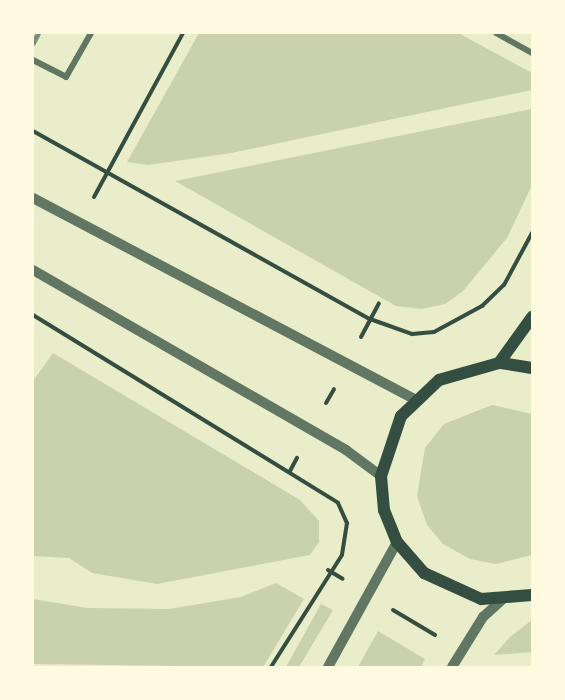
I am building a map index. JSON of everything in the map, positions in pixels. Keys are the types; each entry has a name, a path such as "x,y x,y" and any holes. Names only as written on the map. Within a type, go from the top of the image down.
{"main road":[{"path":"499,363 532,317"},
{"path":"532,368 499,363 439,380 414,399 391,434 381,476 384,510 397,542 442,585 502,600 532,596"}],"street":[{"path":"33,60 66,77 91,33"},
{"path":"496,33 532,53"},
{"path":"33,198 414,399"},
{"path":"33,270 346,450 381,476"},
{"path":"328,667 397,542"},
{"path":"452,667 460,651 502,600"}],"path":[{"path":"79,223 183,33"},
{"path":"33,131 370,319 412,334 434,332 482,306 504,285 532,233"},
{"path":"33,315 338,502 347,523 342,555 328,570 272,667"},
{"path":"328,570 460,651"}],"green space":[{"path":"199,33 458,33 532,73 532,90 231,153 148,165 127,162"},
{"path":"532,109 532,185 507,238 463,291 445,304 422,309 396,306 175,181"},
{"path":"53,353 300,500 319,521 319,542 310,555 157,584 92,573 69,558 33,556 33,381"},
{"path":"492,405 532,414 532,555 496,564 470,559 443,544 427,525 417,496 425,448 444,424"},
{"path":"276,583 304,599 263,667 33,664 33,599 87,608 169,609 241,597"},
{"path":"321,604 333,610 299,667 286,667"},
{"path":"532,620 532,652 494,655 511,636"},
{"path":"378,631 425,659 421,667 358,667"}],"railway":[{"path":"33,43 38,33"}]}
